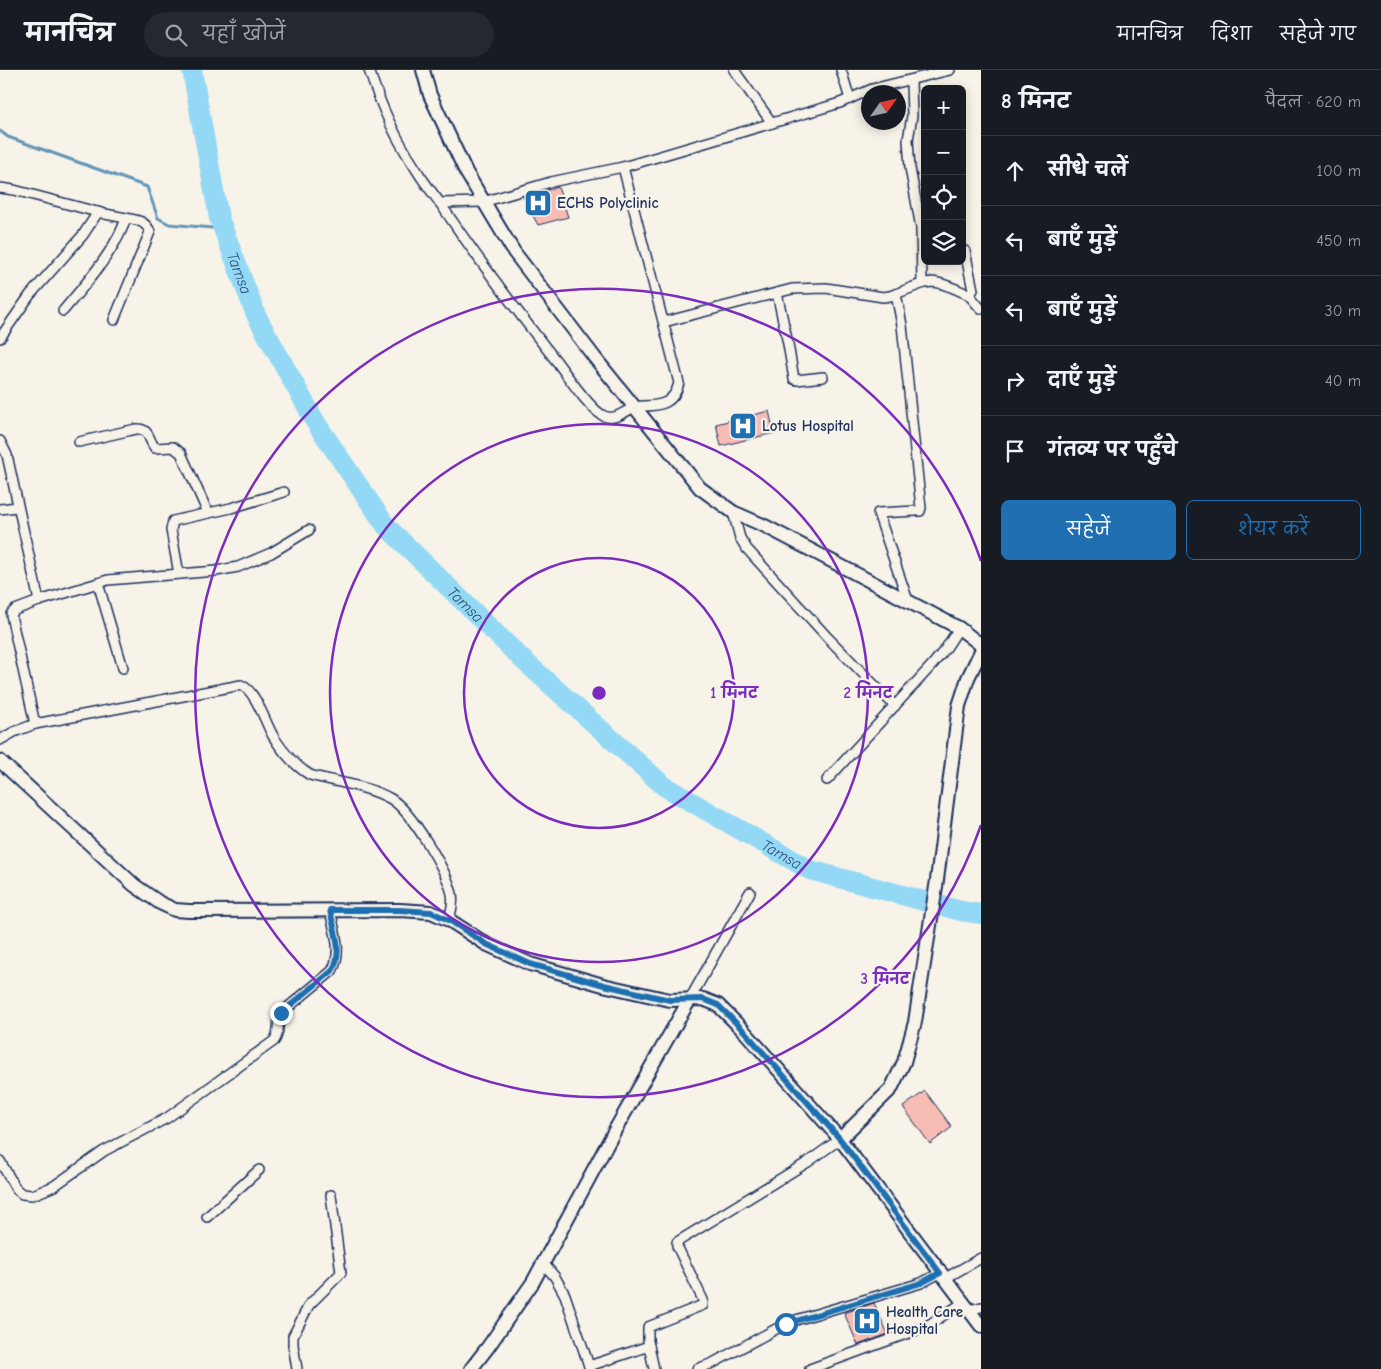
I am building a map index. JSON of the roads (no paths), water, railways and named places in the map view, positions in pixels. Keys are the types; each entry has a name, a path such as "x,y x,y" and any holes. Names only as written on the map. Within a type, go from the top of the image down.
{"street":[{"path":"369,70 377,94 415,168 510,302 594,409 608,418 619,416 635,406 656,406 673,398 679,383 623,167"},
{"path":"423,70 430,95 466,172 514,252 595,358 700,488 733,512 765,526 958,628 981,645"},
{"path":"734,70 772,123"},
{"path":"840,70 850,99"},
{"path":"440,203 483,202 551,182 623,167 850,99 872,89 950,70"},
{"path":"911,81 912,116 908,140 910,168 921,228 922,283"},
{"path":"0,188 139,221 148,226 150,232 114,320"},
{"path":"0,338 30,295 83,235 98,212"},
{"path":"63,311 95,272 122,231 126,218"},
{"path":"966,256 973,290 969,295"},
{"path":"664,322 792,289 816,288 883,297 896,294 922,283 937,282 969,295 981,309"},
{"path":"777,292 794,379 823,377"},
{"path":"896,294 902,325 921,508 916,512 878,512 908,602"},
{"path":"79,442 136,429 144,430 155,448 173,447 181,454 208,513"},
{"path":"0,441 7,455 39,601"},
{"path":"179,574 171,530 173,521 230,508 284,492"},
{"path":"0,509 17,507"},
{"path":"733,512 740,538 747,549 829,639 894,706"},
{"path":"36,724 11,614 15,610 39,601 116,579 228,569 247,564 282,547 309,530"},
{"path":"98,583 123,668"},
{"path":"827,780 946,648 958,628"},
{"path":"654,1369 649,1346 648,1331 651,1326 703,1304 703,1300 677,1246 677,1242 808,1162 840,1139 891,1089 904,1062 915,1022 937,880 959,706 968,678 981,651"},
{"path":"0,740 14,732 36,724 85,716 234,685 246,687 280,747 303,771 310,775 376,792 393,800 406,813 436,858 448,883 453,899 449,920"},
{"path":"0,761 134,885 160,904 175,910 400,910 431,912 449,920 486,944 530,964 604,985 656,997 670,1000 703,999 718,1005 744,1031 840,1139 942,1276 971,1307 981,1326"},
{"path":"471,1369 488,1348 533,1282 615,1130 750,892"},
{"path":"0,1161 16,1189 22,1194 32,1195 46,1190 104,1151 177,1111 274,1041 278,1036 278,1018 281,1013 332,971 337,964 338,950 330,910"},
{"path":"207,1216 259,1170"},
{"path":"297,1369 293,1336 309,1305 341,1273 331,1194"},
{"path":"697,1369 713,1363 786,1324 942,1276 981,1258"},
{"path":"543,1263 565,1295 589,1368 649,1346"},
{"path":"810,1369 925,1327 971,1307"}],"waterway":[{"name":"Tamsa","path":"192,70 219,218 256,315 316,423 386,526 522,659 664,786 810,870 961,911 981,914"},
{"path":"0,131 8,137 147,187 158,218 169,224 223,229"}],"place":[{"name":"ECHS Polyclinic","path":"538,203"},
{"name":"Lotus Hospital","path":"743,426"},
{"name":"Health Care Hospital","path":"867,1321"}]}
